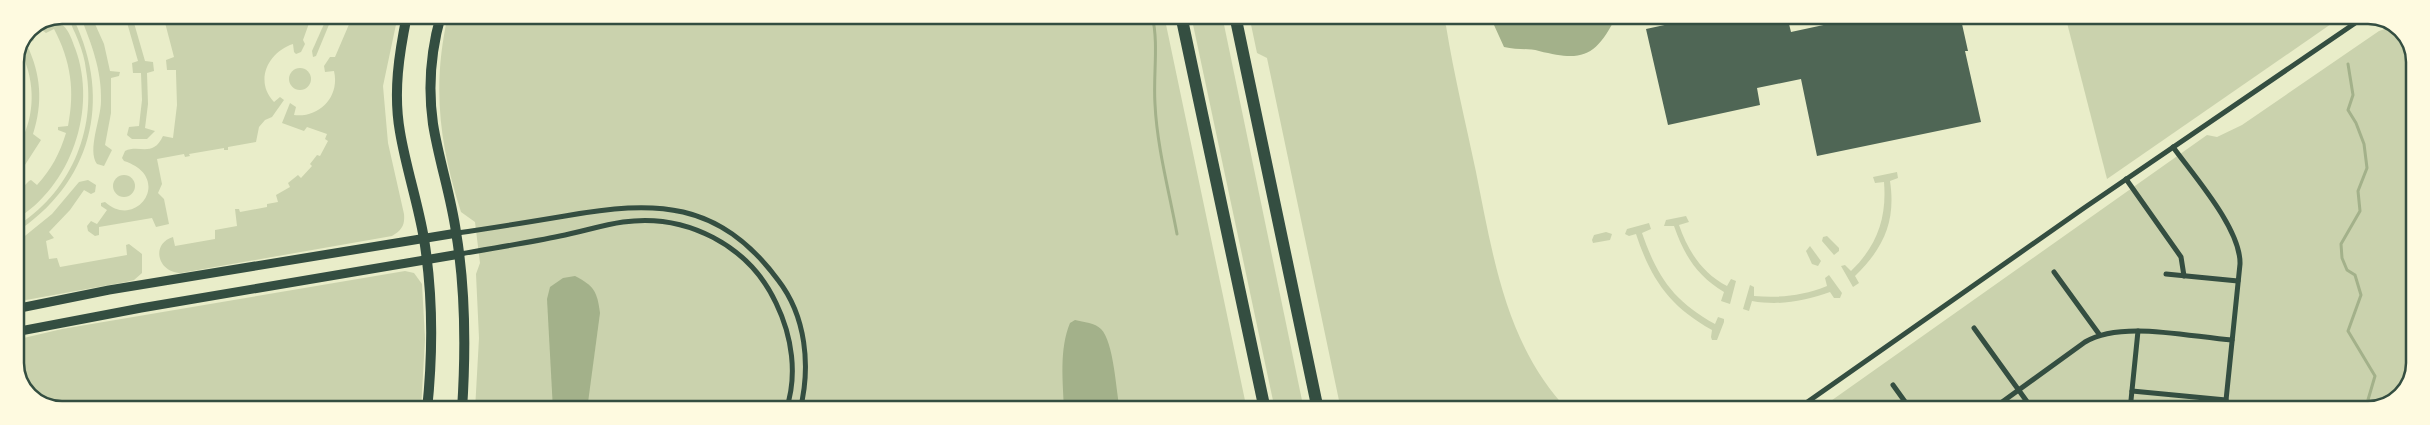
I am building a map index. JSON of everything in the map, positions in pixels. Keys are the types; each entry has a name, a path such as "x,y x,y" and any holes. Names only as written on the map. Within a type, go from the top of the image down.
{"highway":[{"path":"1183,24 1263,401"},
{"path":"1237,24 1312,384 1317,401"}],"main road":[{"path":"405,24 398,64 397,108 406,161 424,238 431,323 427,401"},
{"path":"439,24 432,65 433,123 460,254 466,338 462,401"}],"street":[{"path":"1809,401 2126,179 2355,24"},
{"path":"2132,391 2226,400 2240,256 2234,235 2173,147"},
{"path":"2126,179 2181,256 2184,276"},
{"path":"24,307 109,290 603,209 644,206 678,210 725,228 740,239 767,265 787,291 794,309 806,356 805,385 802,401"},
{"path":"24,330 142,308 460,254 624,222 671,224 708,234 745,259 771,292 779,309 791,350 792,381 788,401"},
{"path":"2054,272 2099,334"},
{"path":"2166,274 2238,281"},
{"path":"1974,328 2026,401"},
{"path":"2004,401 2085,342 2099,334 2138,331 2232,340"},
{"path":"2131,401 2138,331"},
{"path":"1893,385 1905,401"}],"shaded area":[{"path":"54,24 61,24 70,35 81,72 83,96 81,121 75,144 65,167 51,188 35,206 24,214 24,186 31,180 37,185 51,167 66,133 58,130 58,127 68,126 70,113 70,76 60,41 54,29 46,33 42,30"},
{"path":"71,24 76,24 86,50 92,81 93,110 88,138 77,165 62,190 41,213 24,226 24,221 50,198 64,179 75,159 83,138 87,116 88,93 85,62"},
{"path":"83,24 95,24 104,44 110,71 120,72 119,76 111,78 111,113 105,145 112,150 104,166 97,164 93,151 101,90 92,46"},
{"path":"127,24 134,24 145,61 153,62 154,71 147,73 148,104 145,128 155,131 147,139 132,139 127,135 129,127 139,126 142,100 141,73 133,73 132,63 138,61"},
{"path":"165,24 309,24 303,40 305,44 301,52 296,54 294,52 293,44 284,48 271,60 267,68 265,85 268,94 274,102 280,97 284,100 272,117 265,120 259,127 256,142 228,147 228,150 224,150 224,148 189,154 190,156 185,157 184,154 157,159 162,184 158,193 164,199 169,224 156,227 152,218 99,227 99,235 95,236 88,231 87,226 91,221 97,224 107,210 101,206 101,203 105,202 117,209 128,210 138,206 145,198 148,189 147,178 139,169 124,161 122,158 125,151 130,149 150,149 159,143 163,136 173,138 177,105 176,70 167,70 166,60 174,57"},
{"path":"324,24 329,24 316,56 313,57 312,51"},
{"path":"349,24 396,24 383,86 388,143 404,214 403,224 398,232 392,236 181,273 173,272 167,268 162,263 159,251 166,241 173,237 175,246 215,239 215,230 237,226 235,209 239,209 240,212 267,207 267,204 278,202 276,195 290,187 288,183 298,175 301,178 312,166 310,164 317,155 320,156 328,141 325,139 327,134 307,127 304,131 282,123 290,103 296,107 294,115 312,113 326,104 334,89 335,80 334,71 325,72 324,66 330,57 335,57"},
{"path":"446,24 1166,24 1245,401 476,401 479,338 476,274 480,263 475,222 461,212 453,187 443,138 439,90"},
{"path":"1193,24 1224,24 1302,401 1273,401"},
{"path":"1251,24 1445,24 1489,236 1505,298 1516,329 1530,358 1547,385 1560,401 1339,401 1267,58 1257,53"},
{"path":"1493,24 1612,24 1595,48 1577,56 1504,47"},
{"path":"2067,24 2331,24 2107,179"},
{"path":"2386,29 2397,37 2403,47 2406,59 2406,368 2401,382 2389,395 2376,401 1831,401 2207,135 2217,137 2242,125 2379,31"},
{"path":"27,46 38,78 39,89 38,111 33,134 41,140 24,166 24,134 30,115 32,93 24,54"},
{"path":"300,68 308,71 311,79 308,87 300,90 292,87 289,79 292,71"},
{"path":"1897,172 1898,178 1890,181 1891,209 1886,233 1874,255 1855,276 1859,283 1853,287 1841,266 1845,265 1851,271 1868,252 1878,231 1884,208 1884,182 1875,183 1873,177"},
{"path":"124,175 132,178 135,186 132,194 124,197 116,194 113,186 116,178"},
{"path":"88,180 96,185 95,192 91,194 84,190 70,210 49,232 54,238 46,241 49,259 57,258 60,267 127,255 126,245 129,244 142,254 142,273 134,280 126,282 24,299 24,237 52,214 79,182"},
{"path":"1686,216 1689,222 1679,225 1687,244 1703,268 1727,286 1731,279 1736,281 1730,304 1721,301 1724,292 1706,279 1693,264 1682,246 1674,226 1664,226 1666,220"},
{"path":"1649,223 1651,229 1642,233 1654,262 1668,286 1688,306 1715,324 1718,317 1724,319 1717,340 1712,340 1712,330 1684,311 1664,290 1648,265 1636,234 1629,236 1625,234 1627,229"},
{"path":"1606,232 1612,234 1610,240 1593,243 1594,235"},
{"path":"1827,236 1839,248 1839,251 1834,255 1822,241 1823,237"},
{"path":"1810,246 1821,261 1818,266 1812,264 1806,251"},
{"path":"405,271 414,273 422,284 425,339 422,401 52,400 33,388 27,378 24,366 24,338 62,329"},
{"path":"1829,275 1842,293 1840,298 1834,298 1830,292 1792,302 1752,301 1749,311 1743,309 1750,285 1754,287 1754,296 1791,296 1827,286 1825,278"},
{"path":"575,276 594,290 598,299 600,313 588,401 553,401 547,299 550,287 563,278"},
{"path":"1075,320 1096,325 1105,335 1112,355 1119,401 1064,401 1062,366 1064,344 1070,323"}],"building":[{"path":"1669,24 1789,24 1791,32 1828,24 1962,24 1968,51 1965,51 1981,122 1817,156 1801,79 1757,88 1760,105 1668,125 1646,29"}],"waterway":[{"path":"1154,24 1156,120 1177,234"},
{"path":"2348,64 2353,95 2348,110 2356,123 2364,144 2367,168 2358,191 2360,211 2341,244 2342,258 2347,270 2355,275 2361,295 2348,331 2375,376 2368,401"}]}
